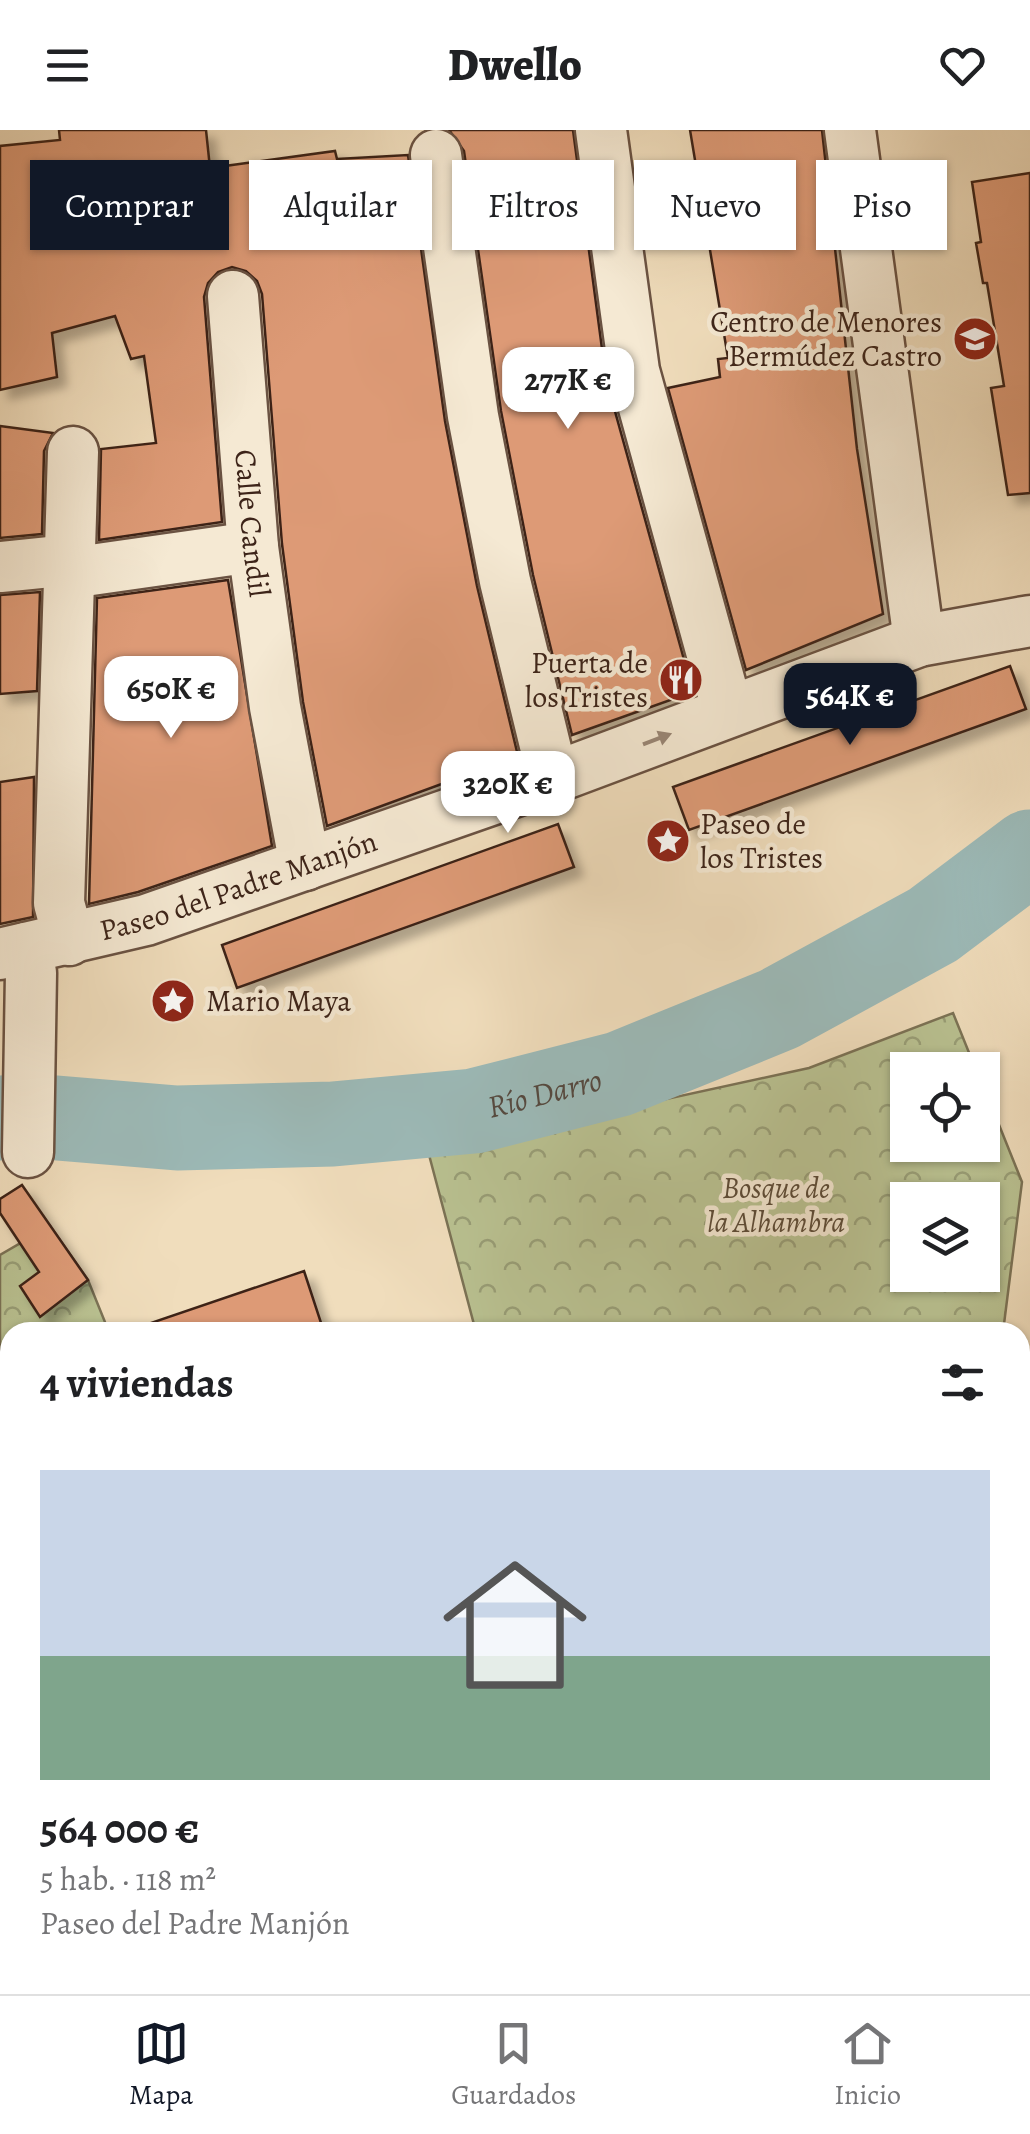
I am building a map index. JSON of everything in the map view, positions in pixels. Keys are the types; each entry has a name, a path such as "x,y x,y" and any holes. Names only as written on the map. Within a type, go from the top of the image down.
{"street":[{"path":"601,130 634,371 728,712"},
{"path":"850,130 919,641"},
{"path":"436,154 473,416 505,581 554,778"},
{"name":"Calle Candil","path":"233,296 252,547 275,708 305,865"},
{"path":"28,1152 32,947 59,902 73,452"},
{"path":"0,567 252,547"},
{"name":"Paseo del Padre Manjón","path":"32,947 146,920 554,778 919,641 1030,621"}],"green space":[{"name":"Bosque de la Alhambra","path":"953,1013 969,1052 890,1052 890,1162 1000,1162 1000,1127 1022,1182 1004,1322 473,1322 428,1151 809,1068"},
{"path":"50,1226 88,1280 105,1322 0,1322 0,1255"}],"building":[{"path":"59,130 206,130 209,160 30,160 30,250 229,250 229,165 249,163 249,250 421,250 445,421 477,586 518,756 327,826 303,702 282,544 262,294 257,281 246,271 232,267 218,272 208,283 204,297 222,522 99,540 101,449 156,443 144,356 131,359 115,316 52,333 57,377 0,390 0,146 60,140"},
{"path":"449,130 573,130 577,160 465,160 464,151"},
{"path":"690,130 822,130 825,160 816,160 816,250 835,250 857,449 883,614 746,670 668,388 720,377 718,359 728,358 710,250 796,250 796,160 695,160"},
{"path":"335,151 337,159 408,155 409,160 269,160"},
{"path":"1030,173 1030,493 1008,495 991,388 1004,386 987,283 983,283 976,243 981,242 972,182"},
{"path":"478,250 589,250 606,379 693,692 572,735 533,575 501,411"},
{"path":"0,426 53,433 44,451 42,534 0,538"},
{"path":"228,580 272,846 138,892 89,904 97,598"},
{"path":"40,592 37,691 0,694 0,595"},
{"path":"1010,666 1026,709 689,830 673,787"},
{"path":"34,777 33,917 0,924 0,782"},
{"path":"558,824 574,867 237,988 222,945"},
{"path":"22,1185 88,1280 40,1317 20,1286 39,1272 0,1213 0,1199"},
{"path":"304,1271 321,1322 154,1322"}],"waterway":[{"name":"Río Darro","path":"0,1118 33,1116 177,1128 333,1124 474,1111 619,1074 779,1009 933,925 1030,852"}],"place":[{"name":"Centro de Menores Bermúdez Castro","path":"975,339"},
{"name":"Puerta de los Tristes","path":"681,680"},
{"name":"Paseo de los Tristes","path":"668,841"},
{"name":"Mario Maya","path":"173,1001"}]}
